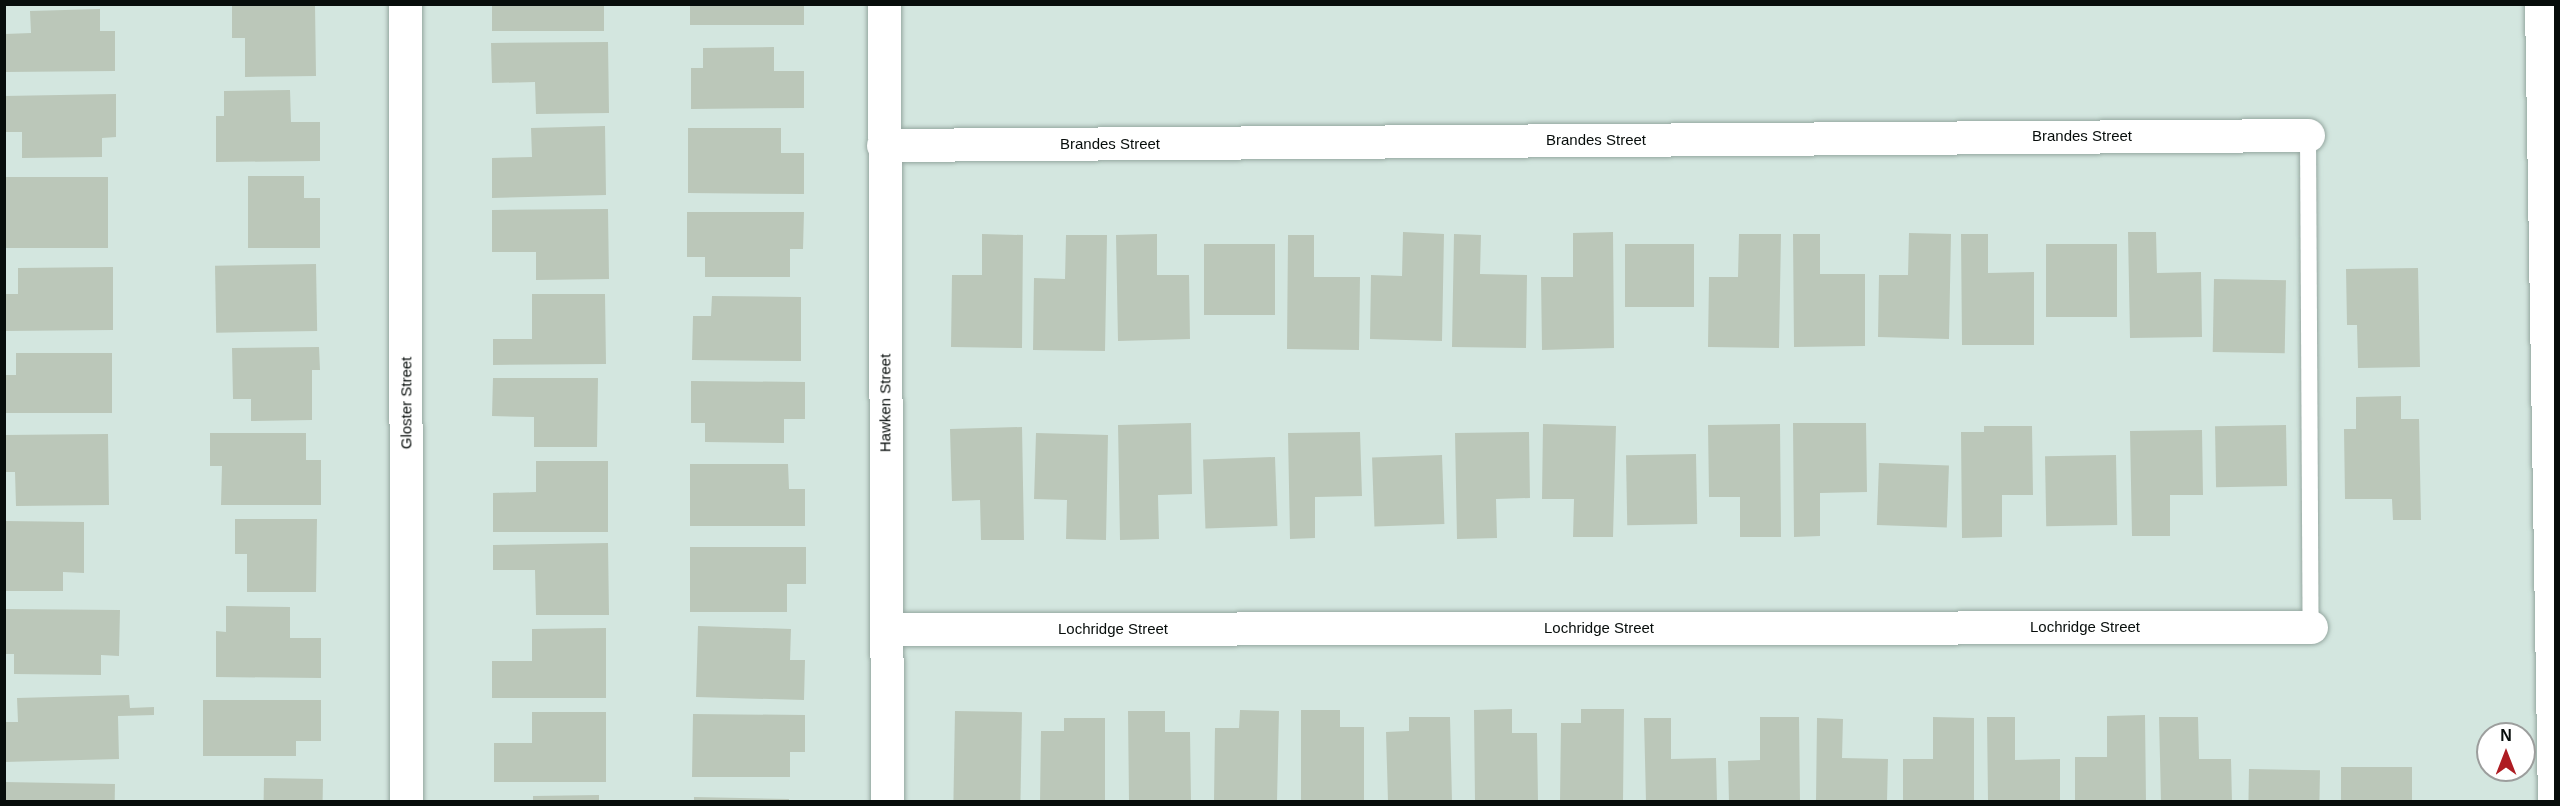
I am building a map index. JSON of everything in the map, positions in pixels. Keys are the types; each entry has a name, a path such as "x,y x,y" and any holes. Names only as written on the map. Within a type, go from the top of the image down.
{"street":[{"name":"Gloster Street","path":"405,4 406,801"},
{"name":"Hawken Street","path":"884,4 887,801"},
{"path":"2541,4 2554,801"},
{"name":"Brandes Street","path":"884,146 2308,135"},
{"name":"Lochridge Street","path":"886,629 2311,627"}],"lane":[{"path":"2308,135 2311,627"}],"building":[{"path":"492,4 604,4 604,31 492,31"},
{"path":"690,4 804,4 804,25 690,25"},
{"path":"232,5 315,5 316,76 245,77 245,38 232,38"},
{"path":"100,9 100,31 115,31 115,71 5,72 5,34 31,33 30,11"},
{"path":"608,42 609,113 536,114 535,82 492,83 491,43"},
{"path":"774,47 774,71 804,71 804,108 691,109 691,68 703,68 703,48"},
{"path":"290,90 291,122 320,122 320,161 216,162 216,116 224,116 224,91"},
{"path":"116,94 116,137 102,138 102,157 22,158 22,132 4,132 4,96"},
{"path":"605,126 606,195 492,198 492,158 532,157 531,128"},
{"path":"688,128 781,128 781,153 804,153 804,194 688,193"},
{"path":"248,176 304,176 304,198 320,198 320,248 248,248"},
{"path":"4,177 108,177 108,248 4,248"},
{"path":"608,209 609,279 536,280 536,252 492,252 492,210"},
{"path":"687,212 804,212 803,249 790,249 790,277 705,277 705,257 687,257"},
{"path":"1403,232 1444,234 1442,341 1370,339 1371,275 1402,276"},
{"path":"1613,232 1614,348 1542,350 1541,277 1573,277 1573,233"},
{"path":"2128,232 2156,232 2157,273 2201,272 2202,337 2130,338"},
{"path":"1909,233 1951,234 1949,339 1878,337 1879,275 1908,275"},
{"path":"982,234 1023,235 1022,348 951,347 952,275 982,275"},
{"path":"1157,234 1157,275 1189,275 1190,339 1118,341 1116,235"},
{"path":"1454,234 1481,235 1480,274 1527,275 1526,348 1452,347"},
{"path":"1739,234 1781,234 1779,348 1708,347 1709,277 1738,277"},
{"path":"1793,234 1820,234 1820,274 1865,274 1865,346 1794,347"},
{"path":"1961,234 1988,234 1988,273 2034,272 2034,345 1962,345"},
{"path":"1066,235 1107,235 1105,351 1033,350 1034,278 1065,279"},
{"path":"1288,235 1314,235 1314,277 1360,277 1359,350 1287,349"},
{"path":"1204,244 1275,244 1275,315 1204,315"},
{"path":"1625,244 1694,244 1694,307 1625,307"},
{"path":"2046,244 2117,244 2117,317 2046,317"},
{"path":"316,264 317,331 216,333 215,266"},
{"path":"113,267 113,330 4,331 4,294 18,294 18,268"},
{"path":"2418,268 2420,367 2358,368 2357,325 2347,325 2346,269"},
{"path":"2214,279 2286,280 2285,353 2213,352"},
{"path":"532,294 605,294 606,364 493,365 493,339 532,339"},
{"path":"712,296 801,297 801,361 692,360 693,316 711,316"},
{"path":"319,347 320,370 312,370 312,420 251,421 251,399 233,399 232,348"},
{"path":"16,353 112,353 112,413 4,413 4,375 16,375"},
{"path":"493,378 598,378 597,447 534,447 534,417 492,416"},
{"path":"691,381 805,382 805,419 784,419 784,443 705,442 705,423 691,423"},
{"path":"2401,396 2401,419 2419,419 2421,520 2393,520 2392,499 2345,499 2344,429 2356,429 2356,397"},
{"path":"1191,423 1192,494 1158,495 1159,539 1120,540 1118,425"},
{"path":"1793,423 1866,423 1867,492 1820,493 1820,536 1794,537"},
{"path":"1543,424 1616,426 1613,537 1573,537 1574,499 1542,499"},
{"path":"1780,424 1781,537 1740,537 1740,497 1709,497 1708,425"},
{"path":"2286,425 2287,486 2216,487 2215,426"},
{"path":"1984,426 2032,426 2033,495 2002,495 2002,537 1962,538 1961,432 1984,432"},
{"path":"1022,427 1024,540 981,540 980,500 952,501 950,429"},
{"path":"2202,430 2203,495 2170,495 2170,536 2132,536 2130,431"},
{"path":"1360,432 1362,496 1315,497 1315,538 1290,539 1288,433"},
{"path":"1529,432 1530,498 1496,499 1497,538 1457,539 1455,433"},
{"path":"210,433 306,433 306,460 321,460 321,505 221,505 222,466 210,466"},
{"path":"1036,433 1108,435 1106,540 1066,539 1067,500 1034,499"},
{"path":"108,434 109,505 16,506 15,472 4,472 4,435"},
{"path":"1696,454 1697,524 1627,525 1626,455"},
{"path":"1442,455 1444,524 1374,526 1372,457"},
{"path":"2116,455 2117,525 2046,526 2045,456"},
{"path":"1275,457 1277,526 1205,528 1203,460"},
{"path":"536,461 608,461 608,532 493,532 493,493 536,492"},
{"path":"1879,463 1949,465 1947,527 1877,525"},
{"path":"690,464 788,464 789,489 805,489 805,526 690,526"},
{"path":"235,519 317,519 316,592 247,592 247,554 235,554"},
{"path":"5,521 84,522 84,573 63,572 63,591 4,591"},
{"path":"608,543 609,615 536,615 535,570 493,570 493,545"},
{"path":"690,547 806,547 806,584 787,584 787,612 690,612"},
{"path":"226,606 290,607 290,638 321,638 321,678 216,677 216,631 226,632"},
{"path":"4,609 120,610 119,656 101,655 101,675 14,674 14,654 4,654"},
{"path":"698,626 791,629 790,660 805,660 804,700 696,697"},
{"path":"606,628 606,698 492,698 492,661 532,661 532,629"},
{"path":"129,695 130,708 154,707 154,715 118,716 119,759 4,762 4,722 18,722 17,698"},
{"path":"203,700 321,700 321,741 296,741 296,756 203,756"},
{"path":"1512,709 1512,733 1537,733 1538,802 1475,802 1474,710"},
{"path":"1581,709 1624,709 1623,802 1560,802 1561,723 1581,723"},
{"path":"1240,710 1279,711 1277,802 1214,802 1215,728 1239,728"},
{"path":"1301,710 1340,710 1340,727 1364,727 1364,802 1301,802"},
{"path":"955,711 1022,712 1020,802 953,802"},
{"path":"1128,711 1165,711 1165,732 1190,732 1191,802 1129,802"},
{"path":"532,712 606,712 606,782 494,782 494,743 532,743"},
{"path":"693,714 805,715 805,752 790,752 790,777 692,777"},
{"path":"2145,715 2146,802 2075,802 2075,757 2107,757 2107,716"},
{"path":"1409,717 1450,717 1452,802 1388,802 1386,732 1409,731"},
{"path":"1760,717 1799,717 1800,802 1729,802 1728,761 1760,760"},
{"path":"1933,717 1974,718 1974,802 1903,802 1903,759 1933,759"},
{"path":"1987,717 2015,717 2015,760 2060,759 2060,802 1988,802"},
{"path":"2159,717 2198,717 2199,759 2231,759 2232,802 2161,802"},
{"path":"1064,718 1105,718 1105,802 1040,802 1041,731 1064,731"},
{"path":"1644,718 1671,718 1671,759 1716,758 1717,802 1646,802"},
{"path":"1817,718 1843,719 1842,758 1888,759 1887,802 1816,802"},
{"path":"2341,767 2412,767 2412,802 2341,802"},
{"path":"2249,769 2320,770 2319,802 2248,802"},
{"path":"264,778 323,779 323,802 264,802"},
{"path":"4,782 115,784 115,802 4,802"},
{"path":"599,795 599,802 533,802 533,796"},
{"path":"694,797 789,799 789,802 694,802"}]}
